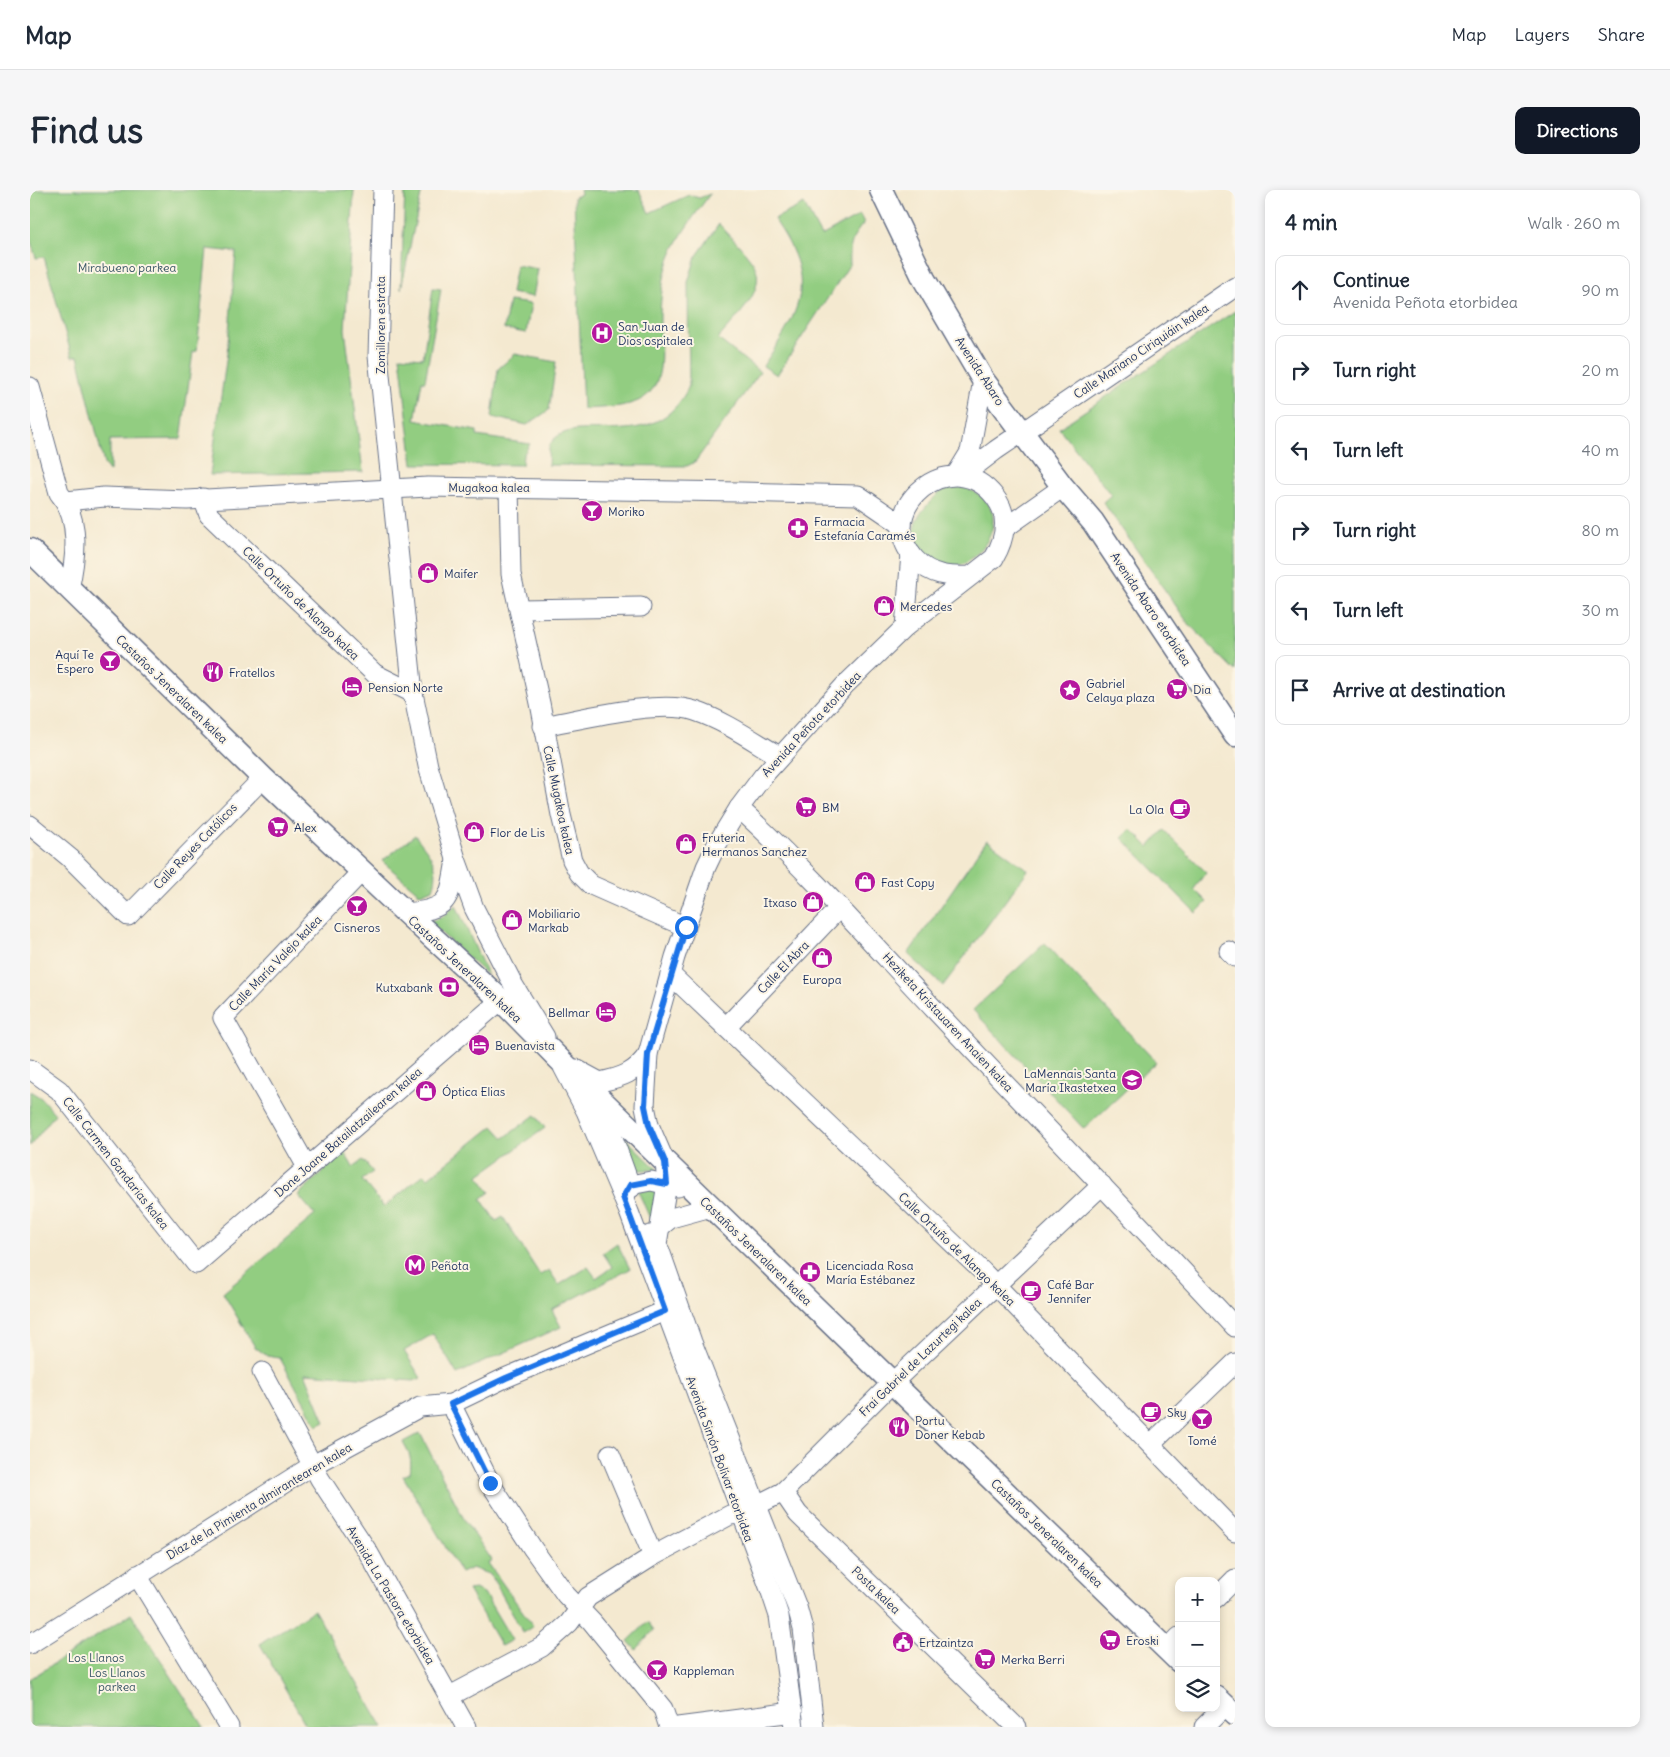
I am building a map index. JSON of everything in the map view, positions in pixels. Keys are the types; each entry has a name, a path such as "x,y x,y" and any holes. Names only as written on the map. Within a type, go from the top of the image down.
{"street":[{"name":"Avenida Abaro","path":"881,190 908,248 983,380 1063,487"},
{"name":"Zomilloren estrata","path":"381,193 378,356 392,489"},
{"name":"Calle Mariano Ciriquiáin kalea","path":"959,476 1235,287"},
{"path":"959,476 970,452 983,380"},
{"path":"30,387 60,493 67,501 75,532 74,568 69,589"},
{"path":"959,476 985,486 996,498 1003,512 1005,528 1002,544 994,558 971,576 952,577 937,574 922,566 911,554 904,540 902,525 907,507 926,484 940,478 959,476"},
{"name":"Mugakoa kalea","path":"67,501 104,497 187,500 392,489 510,487 858,495 902,525"},
{"name":"Calle Mugakoa kalea","path":"510,487 511,574 520,609 561,815 572,860 579,873 591,885 622,901 686,927"},
{"path":"1005,528 1063,487"},
{"name":"Avenida Abaro etorbidea","path":"1063,487 1093,522 1235,735"},
{"name":"Avenida Simón Bolívar etorbidea","path":"392,489 414,693 428,766 456,859 474,908 514,986 558,1058 648,1232 659,1235"},
{"name":"Calle Ortuño de Alango kalea","path":"203,498 209,514 375,674 414,693"},
{"name":"Castaños Jeneralaren kalea","path":"30,550 263,778 501,1000 599,1098 666,1173 704,1200 892,1383 1175,1649"},
{"path":"905,627 911,554"},
{"name":"Avenida Peñota etorbidea","path":"666,1173 649,1125 645,1106 648,1054 670,974 706,867 739,808 779,756 845,685 905,627 971,576"},
{"path":"520,609 641,607"},
{"path":"543,726 667,705 694,710 720,722 779,756"},
{"name":"Calle Reyes Católicos","path":"30,825 70,858 128,916 263,778"},
{"name":"Heziketa Kristauaren Anaien kalea","path":"739,808 778,842 1235,1327"},
{"path":"406,913 426,911 439,907 447,900 456,859"},
{"name":"Calle María Valejo kalea","path":"307,1168 223,1018 362,871"},
{"name":"Calle El Abra","path":"726,1027 840,907"},
{"name":"Calle Ortuño de Alango kalea","path":"670,974 995,1286 1235,1532"},
{"name":"Done Joane Batailatzailearen kalea","path":"196,1264 501,1000"},
{"name":"Avenida Peñota etorbidea","path":"558,1058 600,1082 630,1074 648,1054"},
{"name":"Calle Carmen Gandarias kalea","path":"30,1069 59,1090 196,1264"},
{"name":"Avenida Simón Bolívar etorbidea","path":"599,1098 665,1311 779,1616 794,1720"},
{"name":"Avenida Simón Bolívar etorbidea","path":"666,1173 659,1235 692,1342 797,1607 803,1630 814,1727"},
{"path":"627,1191 666,1173"},
{"name":"Frai Gabriel de Lazurtegi kalea","path":"783,1492 892,1383 1102,1185"},
{"path":"659,1235 671,1218 704,1200"},
{"name":"Díaz de la Pimienta almirantearen kalea","path":"30,1644 313,1465 420,1406 451,1404 506,1378 665,1311"},
{"path":"1151,1444 1235,1363"},
{"path":"262,1372 313,1465"},
{"path":"451,1404 490,1483 566,1595 580,1609 663,1709 668,1727"},
{"path":"610,1454 653,1556"},
{"name":"Avenida La Pastora etorbidea","path":"313,1465 368,1552 466,1727"},
{"path":"757,1505 783,1492"},
{"name":"Posta kalea","path":"783,1492 798,1514 1016,1727"},
{"path":"450,1696 542,1647 569,1623 588,1597 653,1556 730,1515 740,1514"},
{"path":"137,1575 229,1727"},
{"path":"1220,1594 1235,1579"},
{"path":"1204,1727 1225,1706"},
{"path":"678,1727 794,1720"}],"green space":[{"name":"Mirabueno parkea","path":"30,190 354,190 345,329 363,472 210,475 227,354 236,252 207,249 197,351 193,352 181,439 110,440 110,472 104,464 78,356 72,357 44,257 36,258 30,239"},
{"path":"405,190 422,190 401,289"},
{"path":"580,190 639,190 649,213 689,195 699,198 710,194 690,221 673,250 666,270 661,301 661,356 658,379 653,389 645,397 627,405 583,409 574,197 581,194"},
{"path":"804,204 821,236 860,215 864,223 852,242 850,264 777,375 763,366 795,311 800,294 800,278 796,260 788,241 774,219"},
{"path":"719,224 750,258 756,269 757,278 756,288 751,298 718,339 760,372 695,462 687,466 548,465 550,445 562,434 577,430 636,428 656,421 674,408 689,386 688,282 696,257"},
{"path":"516,265 538,269 533,297 511,293"},
{"path":"433,288 441,289 425,381 422,381 415,420 477,431 477,436 530,444 523,455 522,465 413,464 400,356 423,358"},
{"path":"509,301 531,304 526,333 504,329"},
{"path":"1235,311 1235,671 1188,623 1103,502 1111,495 1059,428"},
{"path":"515,354 556,362 549,410 527,425 492,417 498,369"},
{"path":"961,487 981,496 991,510 993,526 987,541 976,555 962,564 945,568 929,563 926,559 917,544 914,531 915,524 921,513 936,496 946,489"},
{"path":"1131,829 1149,847 1164,830 1206,872 1194,889 1207,902 1196,913 1122,838"},
{"path":"415,835 429,854 436,873 433,889 420,894 382,861"},
{"path":"987,840 1028,870 943,986 908,954"},
{"path":"456,905 488,976 429,922 442,917"},
{"path":"1045,943 1156,1062 1084,1129 973,1010"},
{"path":"30,1091 41,1098 55,1114 30,1146"},
{"path":"535,1115 545,1128 478,1176 490,1192 481,1199 496,1221 503,1217 540,1275 549,1270 559,1285 588,1267 596,1278 612,1267 603,1253 617,1243 630,1269 552,1310 561,1327 457,1374 433,1334 404,1351 421,1378 414,1381 305,1373 325,1422 317,1426 280,1358 267,1356 255,1347 223,1293 315,1215 298,1195 344,1152 353,1167 363,1160 373,1172 362,1180 384,1207 424,1174 428,1178 493,1126 504,1138"},
{"path":"620,1133 658,1170 632,1170"},
{"path":"649,1188 657,1191 655,1230 638,1191"},
{"path":"420,1433 465,1521 492,1560 488,1563 533,1626 523,1633 491,1575 472,1568 461,1573 403,1476 410,1473 411,1460 403,1442"},
{"path":"475,1589 484,1593 512,1640 501,1646 468,1590"},
{"path":"314,1610 383,1727 307,1727 260,1644"},
{"name":"Los Llanos parkea","path":"131,1614 204,1727 30,1727 30,1679"},
{"path":"648,1622 654,1630 636,1650 628,1641"}],"place":[{"name":"San Juan de Dios ospitalea","path":"602,333"},
{"name":"Moriko","path":"592,511"},
{"name":"Farmacia Estefanía Caramés","path":"798,528"},
{"name":"Maifer","path":"428,573"},
{"name":"Mercedes","path":"884,606"},
{"name":"Aquí Te Espero","path":"110,661"},
{"name":"Fratellos","path":"213,672"},
{"name":"Pension Norte","path":"352,687"},
{"name":"Dia","path":"1177,689"},
{"name":"Gabriel Celaya plaza","path":"1070,690"},
{"name":"BM","path":"806,807"},
{"name":"La Ola","path":"1180,809"},
{"name":"Alex","path":"278,827"},
{"name":"Flor de Lis","path":"474,832"},
{"name":"Fruteria Hermanos Sanchez","path":"686,844"},
{"name":"Fast Copy","path":"865,882"},
{"name":"Itxaso","path":"813,902"},
{"name":"Cisneros","path":"357,906"},
{"name":"Mobiliario Markab","path":"512,920"},
{"name":"Europa","path":"822,958"},
{"name":"Kutxabank","path":"449,987"},
{"name":"Bellmar","path":"606,1012"},
{"name":"Buenavista","path":"479,1045"},
{"name":"LaMennais Santa María Ikastetxea","path":"1132,1080"},
{"name":"Óptica Elias","path":"426,1091"},
{"name":"Peñota","path":"415,1265"},
{"name":"Licenciada Rosa María Estébanez","path":"810,1272"},
{"name":"Café Bar Jennifer","path":"1031,1291"},
{"name":"Sky","path":"1151,1412"},
{"name":"Tomé","path":"1202,1419"},
{"name":"Portu Doner Kebab","path":"899,1427"},
{"name":"Eroski","path":"1110,1640"},
{"name":"Ertzaintza","path":"903,1642"},
{"name":"Merka Berri","path":"985,1659"},
{"name":"Kappleman","path":"657,1670"}],"route":[{"path":"490,1483 451,1404 506,1378 665,1311 623,1197 630,1185 651,1181 667,1184 665,1162 649,1125 645,1106 648,1054 675,957 686,927"}],"park label":[{"name":"Los Llanos","path":"96,1657"}]}
